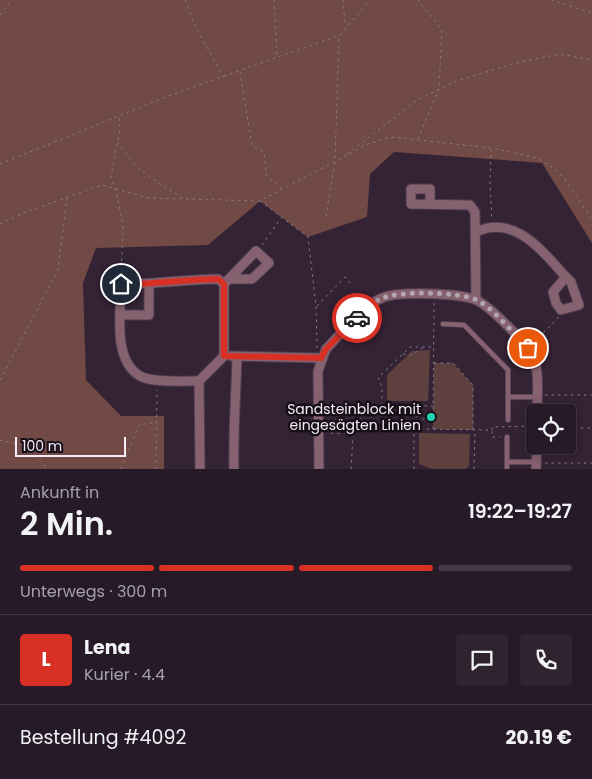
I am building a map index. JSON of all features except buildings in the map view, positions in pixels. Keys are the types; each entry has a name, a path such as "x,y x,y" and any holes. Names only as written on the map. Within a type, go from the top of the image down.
{"street":[{"path":"430,204 470,205 476,212 476,300"},
{"path":"476,232 492,226 506,228 531,239 566,277 570,282 578,305 561,310 556,304 553,292 566,277"},
{"path":"199,381 157,380 140,376 125,358 122,349 121,284 149,285 182,279 218,279 227,281 252,279 269,263 256,251 227,281 224,356 199,381 200,469"},
{"path":"121,316 149,315 149,285"},
{"path":"319,469 318,371 321,358 326,349 370,305 382,298 397,295 434,295 459,296 476,300 528,348 536,368 537,404"},
{"path":"224,356 321,358"},
{"path":"234,469 233,417 236,405 237,357"}],"lane":[{"path":"442,324 464,325 508,370 508,420"},
{"path":"508,397 537,396"},
{"path":"507,437 507,469"},
{"path":"507,462 536,466"}],"path":[{"path":"0,15 11,0"},
{"path":"185,0 224,77"},
{"path":"274,0 277,58"},
{"path":"343,0 345,26"},
{"path":"326,216 335,161 340,34 345,26 370,0"},
{"path":"418,0 442,30 439,88 418,138"},
{"path":"551,0 592,13"},
{"path":"0,164 171,95 240,72 340,34"},
{"path":"343,157 416,101 439,88 520,62 560,54 592,60"},
{"path":"240,72 252,146 264,152 266,175 283,189"},
{"path":"118,118 118,141 111,167 113,187 118,195 123,226 120,254 121,284"},
{"path":"0,224 102,185 150,198 260,201 368,144 391,137 418,138 491,148 537,158 554,168 573,190 592,220"},
{"path":"118,141 128,160 148,176 187,200"},
{"path":"491,148 492,226"},
{"path":"0,380 58,270 67,197"},
{"path":"260,201 308,237 316,306 317,352 321,358"},
{"path":"256,251 282,217"},
{"path":"316,306 345,277 351,284"},
{"path":"433,429 434,295"},
{"path":"528,348 557,321 561,310"},
{"path":"382,405 382,387 378,378 410,347 434,346"},
{"path":"402,354 412,355 424,347"},
{"path":"434,363 453,363 473,384 474,469"},
{"path":"156,469 157,380"},
{"path":"537,396 592,395"},
{"path":"318,404 434,406"},
{"path":"351,469 353,435 358,430 358,421 366,412 366,405"},
{"path":"417,424 418,406"},
{"path":"414,469 414,429 417,424 434,413"},
{"path":"121,469 138,425 157,422"},
{"path":"507,437 492,437 492,427 526,426"},
{"path":"576,428 592,428"},
{"path":"414,429 492,430"},
{"path":"331,433 350,433 353,435"},
{"path":"0,440 22,445 30,449 49,469"},
{"path":"536,466 592,463"}],"shaded area":[{"path":"0,0 592,0 592,243 542,163 394,152 370,174 367,217 308,237 260,201 208,245 96,248 83,283 86,380 121,416 164,416 164,469 0,469"},
{"path":"430,350 428,401 387,401 387,375 412,351"},
{"path":"434,363 453,363 473,385 473,430 433,429"},
{"path":"419,433 470,434 469,466 465,469 432,469 419,464"}],"way so far":[{"path":"357,318 370,305 382,298 397,295 459,296 476,300 485,306 528,348"}],"place":[{"name":"Sandsteinblock mit eingesägten Linien","path":"431,417"}],"route":[{"path":"121,284 149,285 153,282 176,282 182,279 218,279 224,284 224,356 321,358 326,349 357,318"}]}
